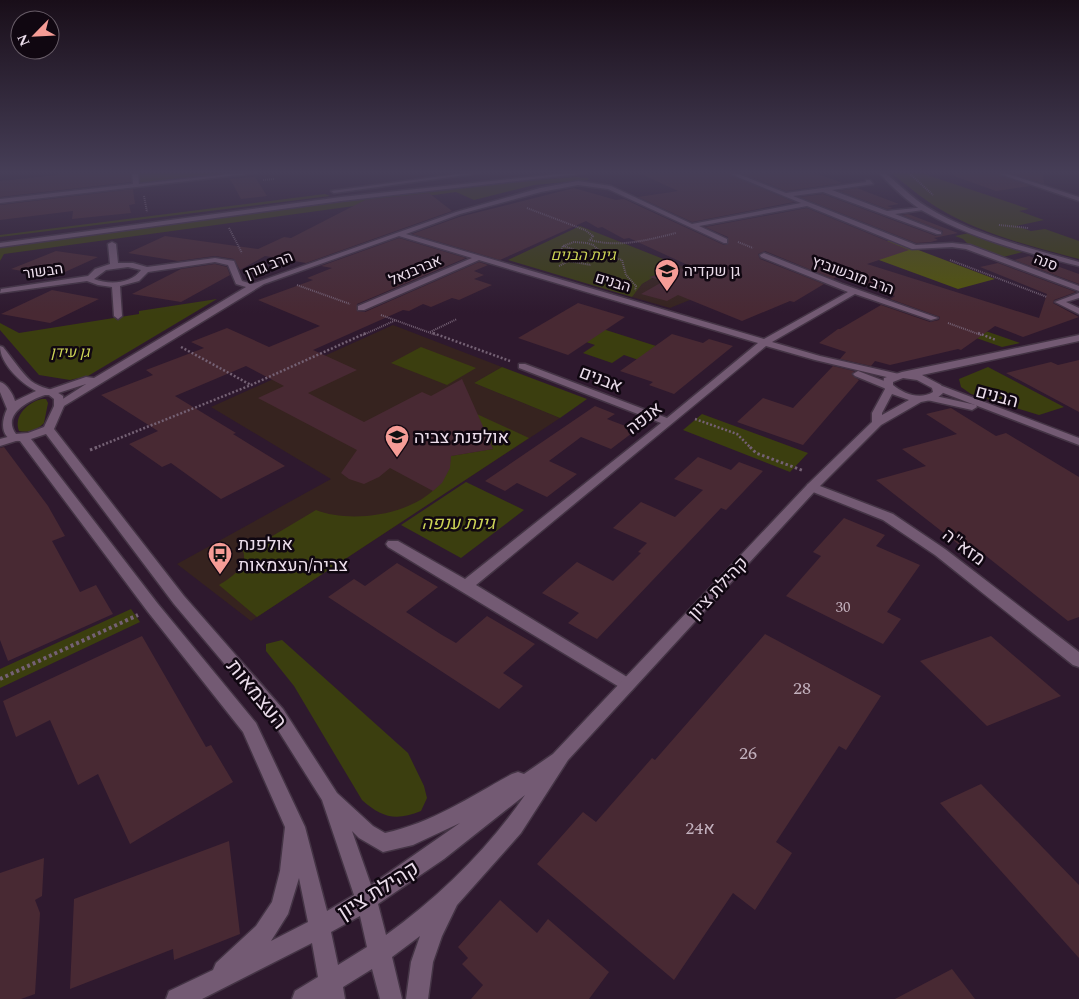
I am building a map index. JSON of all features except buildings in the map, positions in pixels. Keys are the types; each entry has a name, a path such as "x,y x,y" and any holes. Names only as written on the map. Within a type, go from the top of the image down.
{"street":[{"path":"0,244 186,220"},
{"name":"הרב גורן","path":"59,406 115,369 261,282 440,220"},
{"name":"הרב גורן","path":"675,220 693,228"},
{"path":"693,228 734,220"},
{"path":"848,220 916,247"},
{"path":"904,220 939,233"},
{"path":"944,220 1003,242 1079,263"},
{"path":"957,220 1018,244 1079,263"},
{"path":"0,240 130,227"},
{"path":"693,228 724,242"},
{"name":"הבנים","path":"400,234 818,358 895,376 909,375 923,378 935,385 1079,442"},
{"path":"112,244 114,266"},
{"name":"סנה","path":"916,247 952,244 967,247 1079,289"},
{"name":"הרב מובשוביץ","path":"764,255 855,291 934,318"},
{"name":"אברבנאל","path":"361,308 480,257"},
{"name":"הבשור","path":"90,278 97,283 116,284 140,277 145,270 215,260 231,263 239,282 252,287"},
{"name":"הבשור","path":"1,291 90,278 95,272 114,266 133,265 140,266 145,270"},
{"path":"116,284 118,316"},
{"name":"אנפה","path":"466,586 765,342 855,291"},
{"path":"1059,302 1079,295"},
{"path":"1059,302 1079,311"},
{"path":"909,375 961,362 970,362 1079,338"},
{"path":"0,349 28,383 59,398 59,406 48,428 0,443"},
{"name":"הבנים","path":"818,358 889,387 899,394 919,399 931,398 1025,421"},
{"path":"931,398 938,393 935,385 946,374 966,366 970,362"},
{"name":"אבנים","path":"518,364 668,422"},
{"name":"הרב גורן","path":"12,409 24,399 115,369"},
{"name":"קהילת ציון","path":"876,423 877,413 889,387 888,380 895,376"},
{"path":"0,385 8,395 12,409 4,425"},
{"name":"קהילת ציון","path":"303,999 332,991 450,897 514,827 562,755 817,482 876,423 906,404 919,399"},
{"name":"העצמאות","path":"4,425 10,435 20,438 250,728 295,827 312,884 332,991"},
{"name":"העצמאות","path":"48,428 179,600 277,714 330,797 366,899 391,999"},
{"name":"מזא\"ה","path":"817,482 888,517 940,552 1079,661"},
{"path":"393,544 466,586 626,685"},
{"path":"330,797 366,832 383,843 413,836 449,820 562,755"},
{"name":"קהילת ציון","path":"177,999 321,926 366,899 445,847 562,755"},
{"path":"208,984 242,955 265,931 281,908 290,873 295,827"},
{"path":"416,999 422,962 432,932 450,897"}],"path":[{"path":"558,220 592,234 587,243"},
{"path":"993,223 1028,228"},
{"path":"227,224 256,280 261,282"},
{"path":"590,240 602,243 624,244 693,228"},
{"path":"724,242 731,240 758,250 753,251 764,255"},
{"path":"563,246 574,242 587,243 593,245 604,255 622,260 626,276 636,286 636,289 632,292"},
{"path":"563,246 585,253"},
{"path":"563,246 561,250 567,256 568,261"},
{"path":"916,247 1059,302"},
{"path":"553,268 568,261 591,264"},
{"path":"293,283 518,364"},
{"path":"430,332 457,318"},
{"path":"934,318 1023,350"},
{"path":"90,450 252,385 396,320"},
{"path":"174,344 252,385"},
{"path":"680,413 736,434 756,453 817,482"},
{"path":"0,679 153,608"}],"shaded area":[{"path":"892,240 995,279 958,289 849,249"},
{"path":"676,264 729,284 670,308 632,297 642,284"},
{"name":"אולפנת צביה","path":"393,325 502,367 474,383 560,418 251,621 177,564 331,479 211,407"}],"green space":[{"path":"122,220 140,220 0,237 0,235"},
{"path":"208,220 255,220 4,254 0,261 0,247"},
{"path":"960,220 1043,220 1016,226 1031,231 1045,229 1079,241 1079,259 1006,238"},
{"name":"גינת הבנים","path":"580,226 676,264 642,284 632,297 508,260"},
{"path":"969,233 1023,252 1003,257 968,244 963,239 955,236"},
{"name":"גן עידן","path":"217,299 88,376 70,380 39,375 0,330 0,323 19,333 139,314 139,311"},
{"path":"954,320 1020,343 1002,347 942,326"},
{"path":"584,323 678,353 659,367 624,355 612,363 583,353 595,345 565,335"},
{"path":"421,347 476,368 447,385 391,363"},
{"path":"502,367 587,399 560,418 474,383"},
{"path":"988,367 1064,407 1039,415 971,394 961,387 959,379"},
{"path":"46,399 48,403 44,423 33,430 19,431 18,420 23,410 32,403"},
{"path":"455,404 529,438 257,617 219,585 236,573 243,562 243,550 239,543 249,550 316,510 334,515 354,516 376,515 397,510 417,502 434,490 445,475 451,456 493,449 485,430 468,429"},
{"path":"702,414 808,453 790,472 683,430"},
{"name":"גינת ענפה","path":"466,482 524,510 461,558 401,525"},
{"path":"131,609 140,622 0,688 0,669"},
{"path":"282,640 408,753 424,786 427,798 421,811 404,816 390,816 376,811 362,800 294,686 266,651 266,644"}],"place":[{"name":"גן שקדיה","path":"667,292"},
{"name":"אולפנת צביה","path":"397,458"},
{"name":"אולפנת צביה/העצמאות","path":"220,575"}]}
